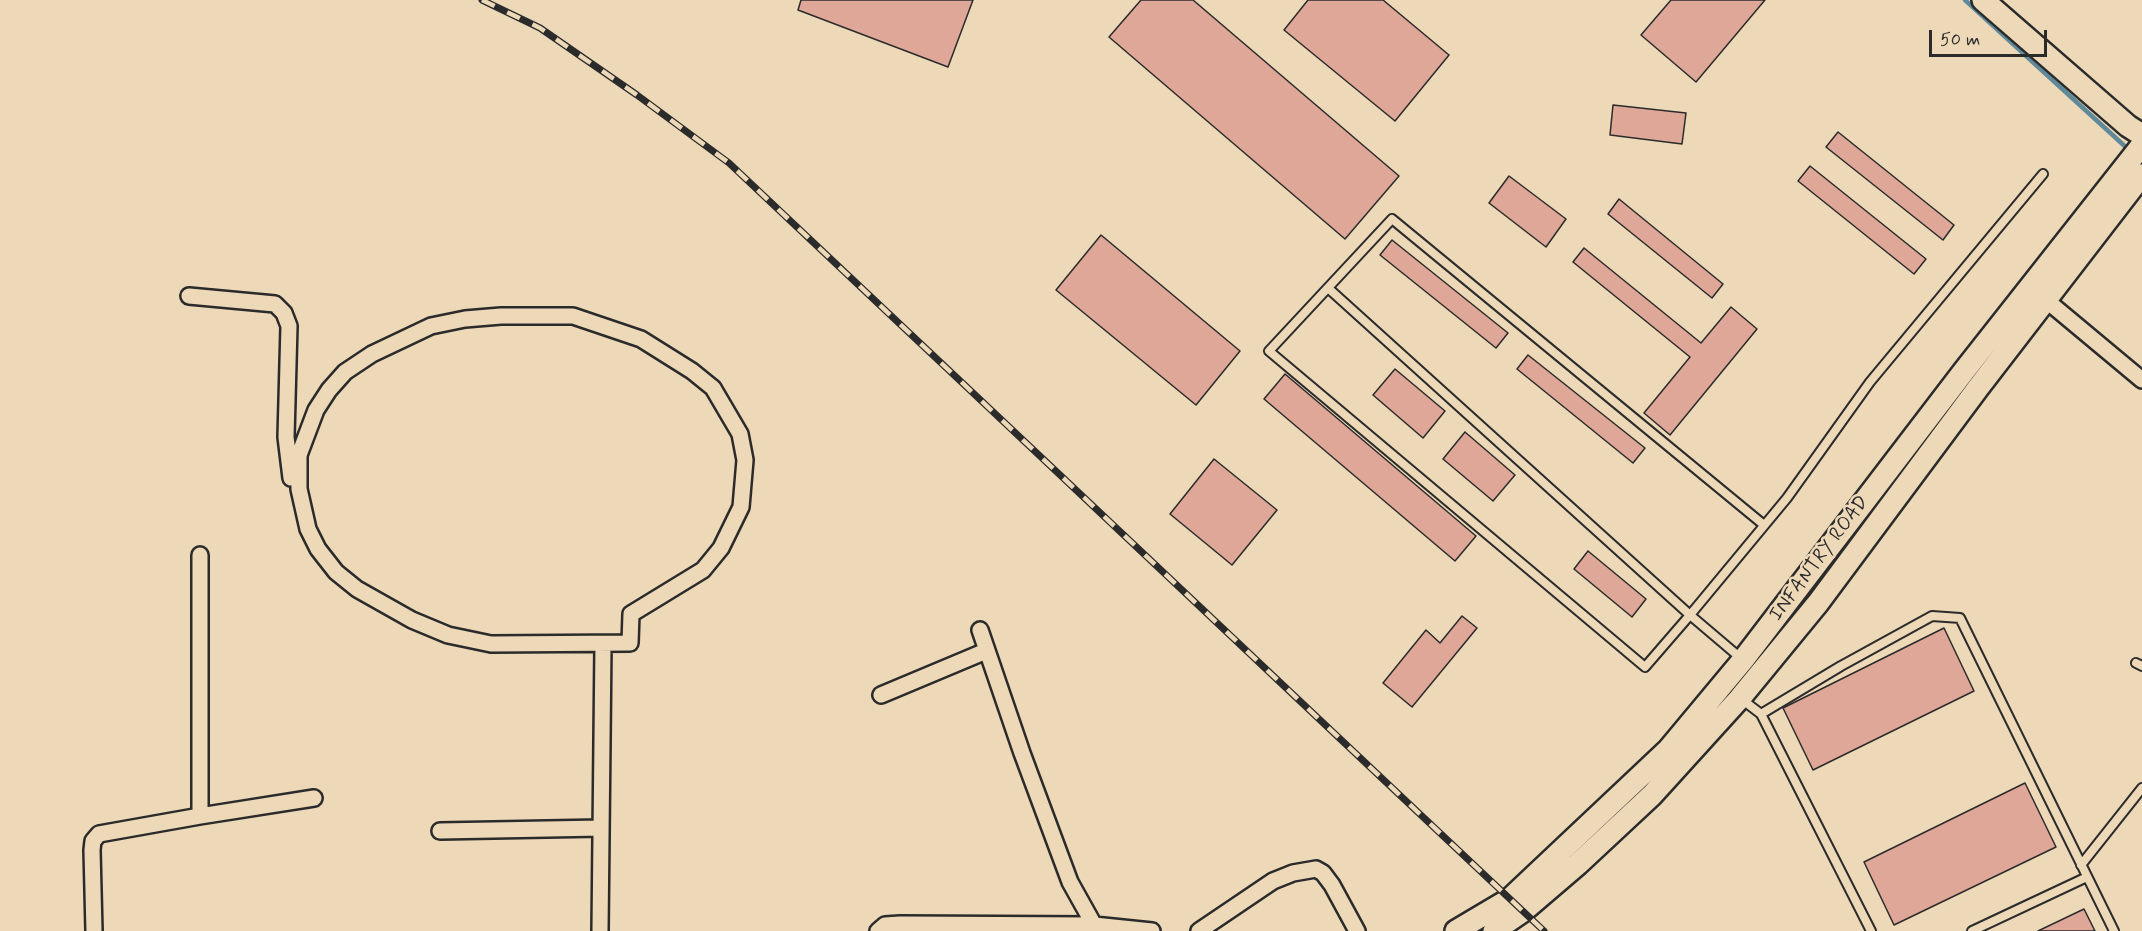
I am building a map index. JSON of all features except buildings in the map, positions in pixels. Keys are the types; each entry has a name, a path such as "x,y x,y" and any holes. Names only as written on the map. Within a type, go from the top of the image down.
{"main road":[{"path":"1983,0 2128,126 2142,135"},
{"name":"INFANTRY ROAD","path":"1456,931 1510,899 1668,750 1743,660 1964,371 2131,179 2142,145"},
{"name":"INFANTRY ROAD","path":"1494,931 1515,918 1578,864 1652,795 1740,698 1818,603 2046,300 2091,225"}],"street":[{"path":"189,296 274,304 284,313 289,326 286,437 294,496 297,504 301,504"},
{"path":"2046,300 2142,380"},
{"path":"573,316 641,339 692,371 713,388 740,435 745,459 741,507 721,548 703,570 631,614 630,643 603,644 491,644 448,635 412,620 336,573 318,549 308,529 301,504 299,455 316,410 345,372 372,354 431,326 465,319 573,316"},
{"path":"200,555 200,816"},
{"path":"980,630 1070,882 1094,925"},
{"path":"600,931 603,644"},
{"path":"881,695 986,651"},
{"path":"94,931 93,841 99,834 314,798"},
{"path":"440,831 600,828"},
{"path":"1199,931 1272,881 1300,871 1316,869 1323,873 1332,885 1357,931"},
{"path":"878,931 885,925 900,924 1094,925 1152,931"}],"lane":[{"path":"1764,525 1392,219 1269,351 1645,667 1787,498 1870,382 2043,174"},
{"path":"1328,288 1690,615 1760,674"},
{"path":"1761,714 1841,666 1932,616 1960,618 2114,931"},
{"path":"1722,686 1761,714 1871,931"},
{"path":"2081,865 2142,788"},
{"path":"1972,931 2087,877"}],"waterway":[{"path":"1965,0 2129,150"}],"railway":[{"path":"482,0 540,28 637,95 729,163 1544,931"}]}
